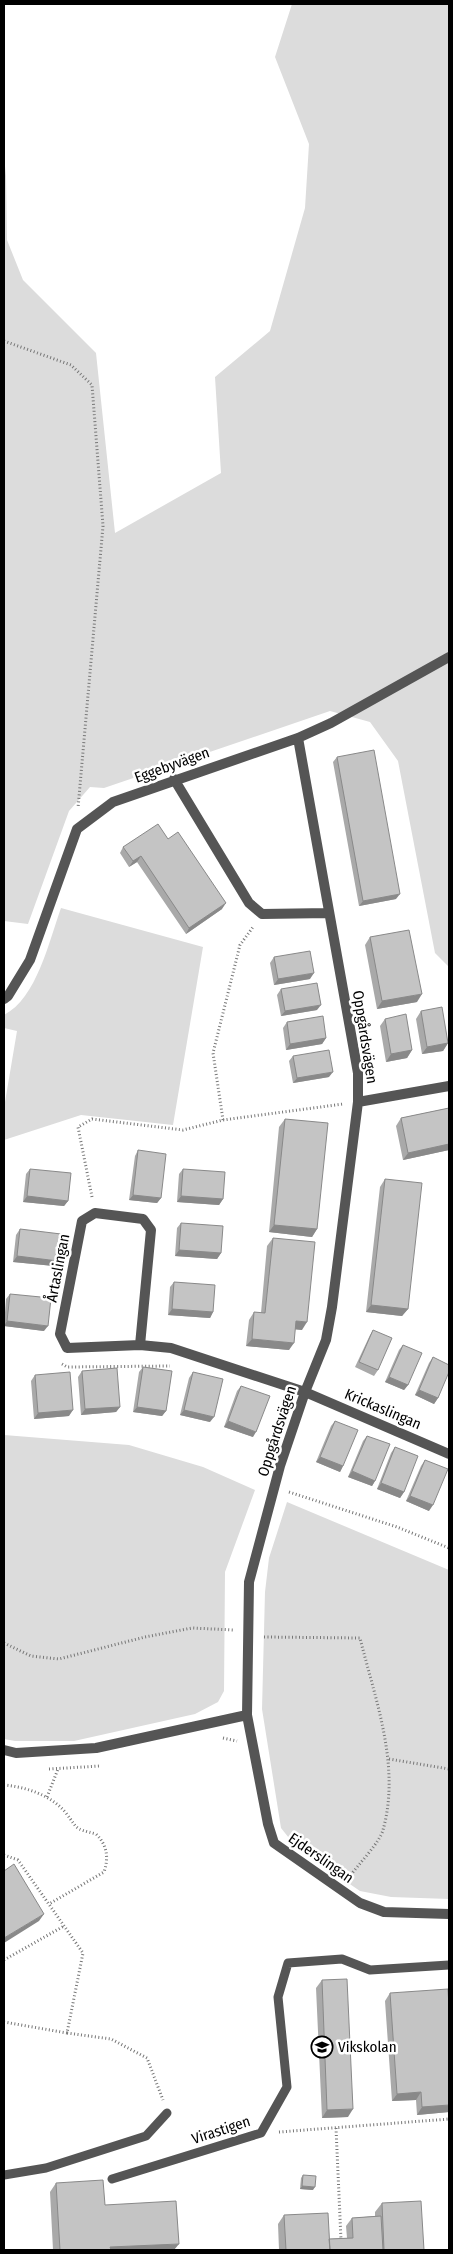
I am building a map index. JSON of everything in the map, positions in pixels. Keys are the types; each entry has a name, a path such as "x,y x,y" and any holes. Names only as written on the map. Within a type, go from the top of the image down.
{"street":[{"name":"Eggebyvägen","path":"77,829 113,802 174,779 298,738 331,723 449,657"},
{"name":"Oppgårdsvägen","path":"247,1716 249,1582 274,1487 305,1392 326,1340 332,1307 358,1102 358,1073 298,738"},
{"path":"174,779 249,903 262,914 329,913"},
{"path":"4,999 8,996 30,960 77,829"},
{"path":"358,1102 449,1086"},
{"path":"95,1213 143,1220 151,1230 140,1346"},
{"name":"Årtaslingan","path":"95,1213 82,1221 60,1334 67,1348 140,1346 171,1348 305,1392"},
{"name":"Krickaslingan","path":"305,1392 449,1454"},
{"path":"4,1750 16,1753 96,1748 247,1716"},
{"name":"Ejderslingan","path":"247,1716 268,1824 274,1843 360,1903 384,1912 449,1914"}],"lane":[{"name":"Virastigen","path":"112,2180 261,2133 287,2086 278,1997 288,1963 342,1959 370,1970 449,1965"},
{"path":"4,2175 46,2168 146,2136 167,2112"}],"path":[{"path":"4,341 71,365 92,385 103,526 77,829"},
{"path":"223,1120 213,1053 240,945 262,914"},
{"path":"248,920 254,926 260,927"},
{"path":"95,1213 78,1127 92,1119 183,1130 223,1120 345,1104 344,1113"},
{"path":"55,1360 67,1367 172,1366"},
{"path":"274,1487 397,1527 449,1548"},
{"path":"212,1723 215,1740 225,1738 237,1742 239,1751"},
{"path":"389,1759 449,1769"},
{"path":"41,1768 90,1768 109,1764"},
{"path":"47,1797 58,1769"},
{"path":"4,1785 22,1786 47,1797 66,1813 72,1825 78,1829 96,1834 107,1850 107,1863 104,1872 49,1904"},
{"path":"4,1856 18,1860 83,1953 67,2033"},
{"path":"4,1960 64,1926"},
{"path":"4,2022 111,2039 147,2058 167,2112"},
{"path":"261,2133 449,2119"},
{"path":"336,2128 341,2240"}],"shaded area":[{"path":"292,4 449,4 449,967 435,953 398,761 370,722 330,711 104,788 90,787 69,811 28,924 4,921 4,156 7,240 23,280 96,353 115,533 221,473 215,377 270,331 305,208 309,144 275,57"},
{"path":"61,908 203,947 173,1125 81,1115 4,1140 4,1108 17,1031 4,1028 4,1015 25,996 33,982 46,952"},
{"path":"4,1435 129,1445 203,1467 255,1490 225,1572 224,1691 218,1702 195,1714 74,1741 15,1741 4,1739"},
{"path":"287,1502 449,1570 449,1899 391,1897 360,1891 297,1848 281,1828 262,1709 265,1592 269,1558"}],"building":[{"path":"374,750 400,894 363,901 337,757"},
{"path":"158,824 168,839 178,832 226,903 189,928 141,856 133,861 123,847"},
{"path":"409,930 422,994 382,1001 370,937"},
{"path":"310,951 314,973 278,979 274,957"},
{"path":"317,983 321,1005 285,1011 281,989"},
{"path":"442,1007 448,1043 427,1047 421,1011"},
{"path":"406,1014 412,1050 391,1054 385,1019"},
{"path":"323,1016 326,1038 290,1044 287,1022"},
{"path":"329,1050 333,1072 297,1078 293,1056"},
{"path":"449,1108 449,1144 408,1153 401,1118"},
{"path":"285,1119 328,1123 317,1229 274,1225"},
{"path":"138,1150 166,1154 161,1198 133,1195"},
{"path":"30,1169 71,1173 68,1201 27,1196"},
{"path":"183,1169 225,1172 223,1199 181,1196"},
{"path":"385,1179 422,1183 408,1309 371,1305"},
{"path":"181,1223 223,1226 221,1253 179,1250"},
{"path":"20,1229 61,1234 58,1261 17,1256"},
{"path":"273,1238 315,1242 307,1322 296,1321 294,1343 252,1339 254,1312 265,1313"},
{"path":"174,1282 215,1285 213,1312 172,1309"},
{"path":"10,1294 51,1298 48,1326 7,1321"},
{"path":"373,1330 392,1338 378,1370 359,1362"},
{"path":"403,1345 422,1353 408,1385 389,1377"},
{"path":"433,1357 449,1365 449,1372 438,1398 419,1390"},
{"path":"143,1367 172,1371 166,1411 137,1407"},
{"path":"117,1368 120,1407 85,1409 82,1371"},
{"path":"70,1372 73,1410 38,1413 35,1375"},
{"path":"193,1372 223,1379 214,1417 184,1410"},
{"path":"241,1386 270,1396 256,1432 228,1421"},
{"path":"335,1421 358,1430 343,1466 320,1457"},
{"path":"367,1436 390,1444 375,1481 352,1471"},
{"path":"395,1447 418,1456 404,1492 381,1483"},
{"path":"425,1460 448,1469 433,1505 410,1496"},
{"path":"14,1864 44,1914 4,1938 4,1871"},
{"path":"347,1979 353,2109 327,2110 322,1980"},
{"path":"448,1989 449,2105 422,2107 421,2092 397,2094 390,1993"},
{"path":"303,2175 316,2176 315,2187 302,2186"},
{"path":"103,2180 105,2205 176,2201 179,2244 110,2247 111,2250 60,2250 56,2183"},
{"path":"421,2201 424,2250 384,2250 382,2203"},
{"path":"328,2213 330,2250 286,2250 284,2215"},
{"path":"381,2216 383,2250 330,2250 329,2239 353,2238 352,2218"}],"place":[{"name":"Vikskolan","path":"322,2047"}]}
